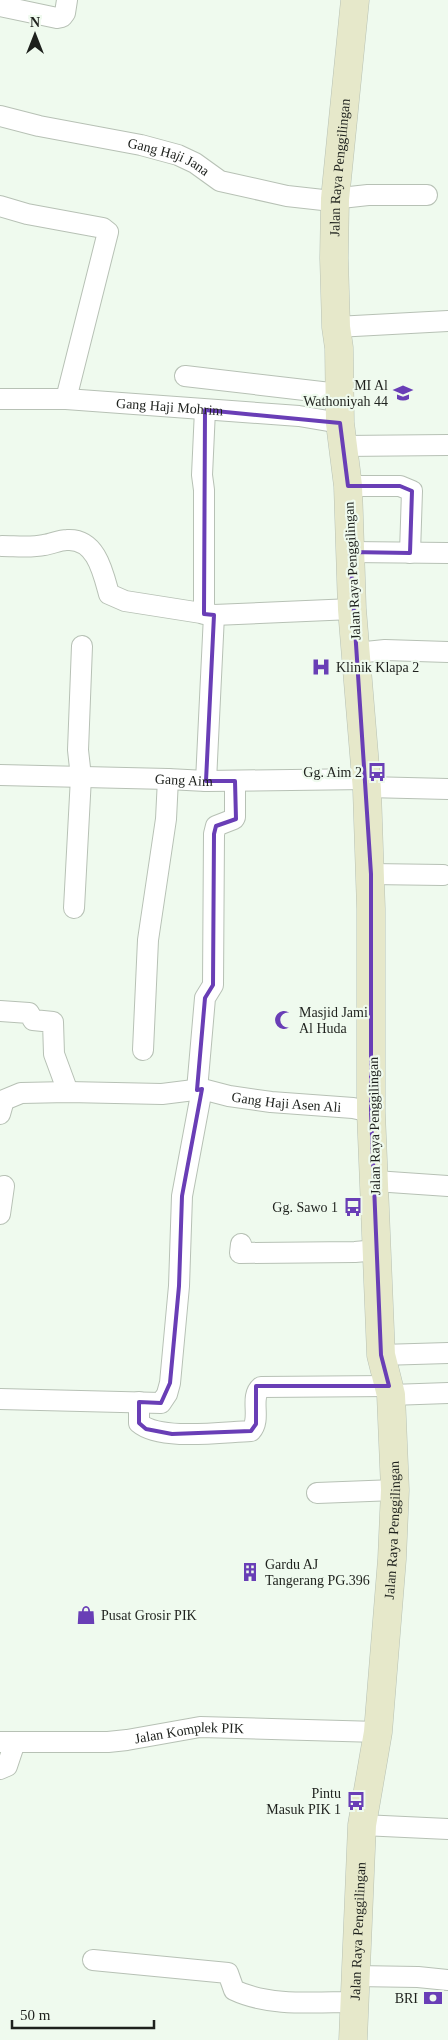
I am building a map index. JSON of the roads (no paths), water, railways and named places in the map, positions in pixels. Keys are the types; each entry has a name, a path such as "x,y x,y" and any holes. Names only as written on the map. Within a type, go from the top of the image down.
{"main road":[{"name":"Jalan Raya Penggilingan","path":"352,2040 362,1825 378,1732 392,1559 395,1490 390,1390 382,1355 371,1112 371,874 366,783 352,609 348,486 339,394 339,348 336,327 334,258 335,199 355,0"}],"street":[{"path":"0,6 57,18 62,17 65,13 67,0"},
{"name":"Gang Haji Jana","path":"0,116 40,126 141,145 195,163 220,181 287,196 323,200 368,195 427,195"},
{"path":"0,206 27,214 103,228 108,232 66,399"},
{"path":"336,327 448,321"},
{"path":"185,376 339,394"},
{"name":"Gang Haji Mohrim","path":"0,399 66,399 299,416 342,434 448,445"},
{"path":"205,410 202,475 209,614 206,782"},
{"path":"348,486 400,486 412,491 410,553"},
{"path":"2,546 43,546 65,540 81,540 92,550 101,567 109,594 125,601 209,614 352,609"},
{"path":"350,552 448,554"},
{"path":"74,908 80,777 78,750 82,646"},
{"path":"356,653 385,650 448,652"},
{"name":"Gang Aim","path":"0,775 168,779 206,782 366,783 448,789"},
{"path":"143,1050 148,940 166,819 168,779"},
{"path":"0,1399 160,1403 166,1394 170,1383 180,1286 182,1196 199,1090 206,1010 205,998 213,985 214,834 216,826 235,817 235,781"},
{"path":"371,874 443,875"},
{"path":"0,1011 29,1013 33,1020 53,1022 54,1054 68,1092"},
{"path":"0,1114 4,1100 21,1093 162,1094 199,1090"},
{"name":"Gang Haji Asen Ali","path":"199,1090 263,1101 353,1108 371,1112"},
{"path":"375,1181 448,1186"},
{"path":"0,1214 4,1186"},
{"path":"241,1244 240,1253 355,1252 377,1250"},
{"path":"382,1355 448,1353"},
{"path":"139,1402 139,1423 146,1429 172,1434 251,1431 256,1424 256,1392 261,1387 448,1393"},
{"path":"317,1493 395,1490"},
{"name":"Jalan Komplek PIK","path":"8,1742 117,1741 200,1727 378,1732"},
{"path":"0,1769 7,1766 8,1742"},
{"path":"362,1825 448,1828"},
{"path":"93,1960 228,1972 234,1990 250,1998 288,2001 418,1977 448,1980"}],"place":[{"name":"MI Al Wathoniyah 44","path":"403,393"},
{"name":"Klinik Klapa 2","path":"321,667"},
{"name":"Gg. Aim 2","path":"377,772"},
{"name":"Masjid Jami Al Huda","path":"284,1020"},
{"name":"Gg. Sawo 1","path":"353,1207"},
{"name":"Gardu AJ Tangerang PG.396","path":"250,1572"},
{"name":"Pusat Grosir PIK","path":"86,1615"},
{"name":"Pintu Masuk PIK 1","path":"356,1801"},
{"name":"BRI","path":"433,1998"}]}
